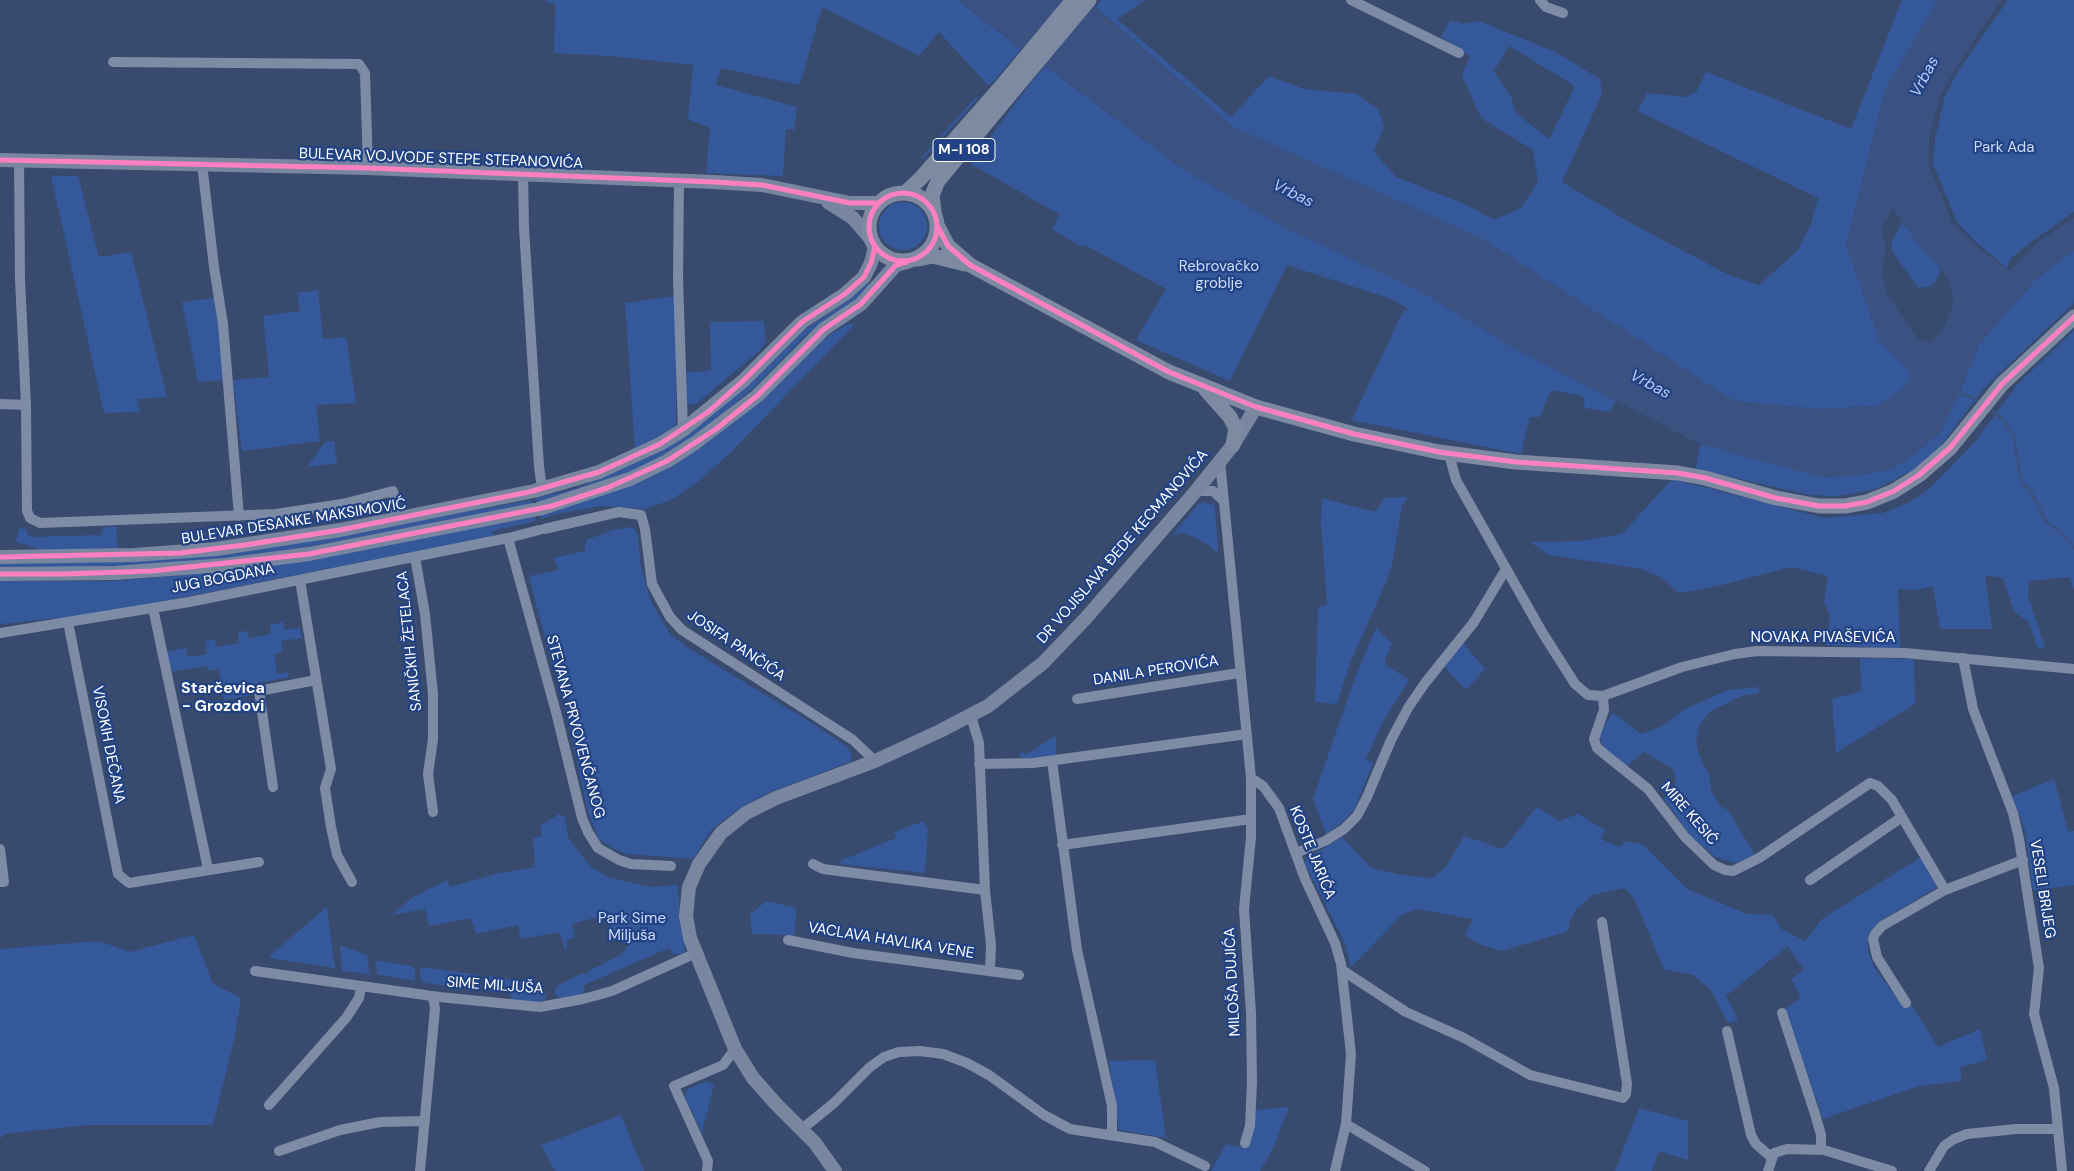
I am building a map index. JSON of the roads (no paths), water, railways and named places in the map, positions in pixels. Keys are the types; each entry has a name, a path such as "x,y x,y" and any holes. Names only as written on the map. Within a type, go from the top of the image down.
{"main road":[{"name":"M-I 108","path":"1073,0 938,181 932,196 938,227 948,246 970,265 1132,353 1203,386 1256,407 1354,434 1449,454 1516,462 1678,473 1705,478 1799,504 1845,506 1883,497 1920,475 1950,448 1992,396 2074,317"},
{"name":"M-I 108","path":"878,203 888,196 905,193 922,178 1089,0"},
{"path":"905,193 922,198 934,211"},
{"path":"873,243 870,220 878,203"},
{"path":"912,260 932,246 938,227"},
{"name":"M-I 108","path":"873,243 889,259 912,260 933,256 970,265"},
{"path":"1203,386 1230,417 1236,429 1233,445"}],"street":[{"path":"1351,0 1459,53"},
{"path":"1540,0 1546,7 1563,13"},
{"name":"BULEVAR VOJVODE STEPE STEPANOVIĆA","path":"113,62 359,64 365,73 368,168"},
{"name":"BULEVAR VOJVODE STEPE STEPANOVIĆA","path":"0,160 368,168 762,185 820,198 861,204 878,203"},
{"path":"19,160 20,279 26,405 27,511 33,521 40,523 300,512 393,492 397,519"},
{"path":"202,164 223,324 239,516"},
{"path":"523,175 524,228 539,466 535,490"},
{"path":"679,181 678,279 684,430"},
{"name":"BULEVAR VOJVODE STEPE STEPANOVIĆA","path":"820,198 853,218 873,243"},
{"name":"BULEVAR DESANKE MAKSIMOVIĆ","path":"0,557 180,553 270,542 397,519 535,490 618,464 684,430 744,381 802,322 845,294 864,277 871,263 873,243"},
{"name":"BULEVAR DESANKE MAKSIMOVIĆ","path":"0,574 115,573 225,565 309,554 536,510 630,479 667,461 695,443 757,396 824,329 861,304 896,265 912,260"},
{"path":"0,404 26,405"},
{"name":"DR VOJISLAVA ĐEDE KECMANOVIĆA","path":"835,1171 802,1128 776,1104 753,1078 735,1049 696,953 686,916 692,877 707,850 721,833 746,813 776,798 875,761 971,716 1002,696 1054,652 1196,491 1233,445 1256,407"},
{"path":"1449,454 1456,480 1557,659 1575,684 1588,695 1603,696"},
{"path":"1220,461 1239,673 1251,778"},
{"path":"1196,491 1213,491 1224,501"},
{"name":"JUG BOGDANA","path":"0,633 153,608 300,580 508,538 619,512 641,515"},
{"name":"JOSIFA PANČIĆA","path":"641,515 645,530 652,584 656,595 670,618 682,630 853,740 875,761"},
{"name":"STEVANA PRVOVENČANOG","path":"508,538 556,712 580,812 588,832 598,848 619,860 631,864 671,866"},
{"name":"SANIČKIH ŽETELACA","path":"415,556 425,614 433,694 433,739 428,774 433,812"},
{"path":"1296,853 1325,841 1344,830 1357,816 1368,796 1390,740 1408,708 1425,683 1474,622 1506,569"},
{"path":"300,580 331,769 325,788 331,827 337,855 352,882"},
{"path":"153,608 208,869 258,862"},
{"name":"VISOKIH DEČANA","path":"68,622 118,874 129,883 208,869"},
{"name":"NOVAKA PIVAŠEVIĆA","path":"1603,696 1689,665 1756,650 1842,651 1963,658 2074,669"},
{"name":"VESELI BRIJEG","path":"1963,658 1973,709 2014,813 2039,968 2034,1014 2054,1088 2062,1171"},
{"name":"DANILA PEROVIĆA","path":"1077,699 1239,673"},
{"path":"273,787 259,691 316,680"},
{"name":"MIRE KESIĆ","path":"1603,696 1604,710 1594,739 1598,748 1648,789 1685,837 1719,868 1732,871 1754,862 1866,784 1874,784 1882,789 1902,817 1945,890"},
{"name":"VACLAVA HAVLIKA VENE","path":"971,716 979,743 985,890 991,945 990,972"},
{"path":"980,764 1052,761 1247,734"},
{"path":"1052,761 1078,956 1112,1106 1112,1136"},
{"name":"KOSTE JARIĆA","path":"1251,778 1263,786 1278,808 1305,879 1335,943 1342,970 1351,1045 1346,1124 1336,1171"},
{"name":"MILOŠA DUJIĆA","path":"1245,1143 1250,1126 1251,1104 1251,1013 1244,908 1251,819 1251,778"},
{"path":"1810,880 1902,817"},
{"path":"1062,845 1251,819"},
{"path":"0,849 2,882"},
{"path":"1906,1003 1877,957 1873,940 1875,934 1882,926 1945,890 2023,860"},
{"path":"813,864 823,869 985,890"},
{"path":"1342,970 1406,1012 1464,1038 1530,1075 1623,1098 1626,1094 1627,1084 1602,922"},
{"name":"VACLAVA HAVLIKA VENE","path":"788,940 853,953 990,972 1019,974"},
{"name":"SIME MILJUŠA","path":"255,971 433,996 540,1007 612,991 696,953"},
{"path":"269,1105 346,1018 359,998 362,987"},
{"name":"SIME MILJUŠA","path":"420,1171 435,1009 433,996"},
{"path":"1782,1013 1821,1134 1821,1150"},
{"path":"1727,1031 1751,1135 1756,1144 1771,1157"},
{"path":"707,1171 708,1161 674,1086 723,1065 735,1049"},
{"path":"802,1128 834,1103 870,1067 884,1057 899,1052 920,1051 948,1056 967,1063 989,1075 1044,1115 1070,1129 1155,1142 1205,1166"},
{"path":"280,1151 308,1140 380,1122 425,1121"},
{"path":"1346,1124 1425,1171"},
{"path":"1929,1171 1944,1146 1954,1139 1967,1134 2016,1129 2057,1129"},
{"path":"1768,1171 1771,1157 1778,1150 1788,1149 1821,1150 1892,1171"}],"water":[{"name":"Vrbas","path":"957,0 1088,0 1233,127 1481,238 1734,401 1819,409 1877,406 1902,390 1911,379 1906,368 1880,342 1846,244 1886,88 1938,0 2001,0 1957,66 1940,96 1929,139 1929,166 1952,222 1980,250 2010,271 2039,241 2074,218 2074,250 2035,280 1979,345 1959,394 1941,431 1918,452 1892,469 1855,476 1821,477 1700,444 1519,351 1420,291 1284,227 1183,169","holes":["1893,209 1918,244 1941,268 1950,283 1953,296 1952,309 1941,333 1931,341 1918,339 1888,296 1882,275 1886,249 1881,227"]}],"waterway":[{"path":"1957,393 1972,397 1981,403"},
{"path":"1989,408 2003,420 2014,436 2021,483 2030,490 2045,520 2069,540 2074,548"}],"district":[{"name":"Starčevica - Grozdovi","path":"223,698"}],"park label":[{"name":"Park Ada","path":"2004,148"},
{"name":"Rebrovačko groblje","path":"1219,276"},
{"name":"Park Sime Miljuša","path":"632,928"}]}
